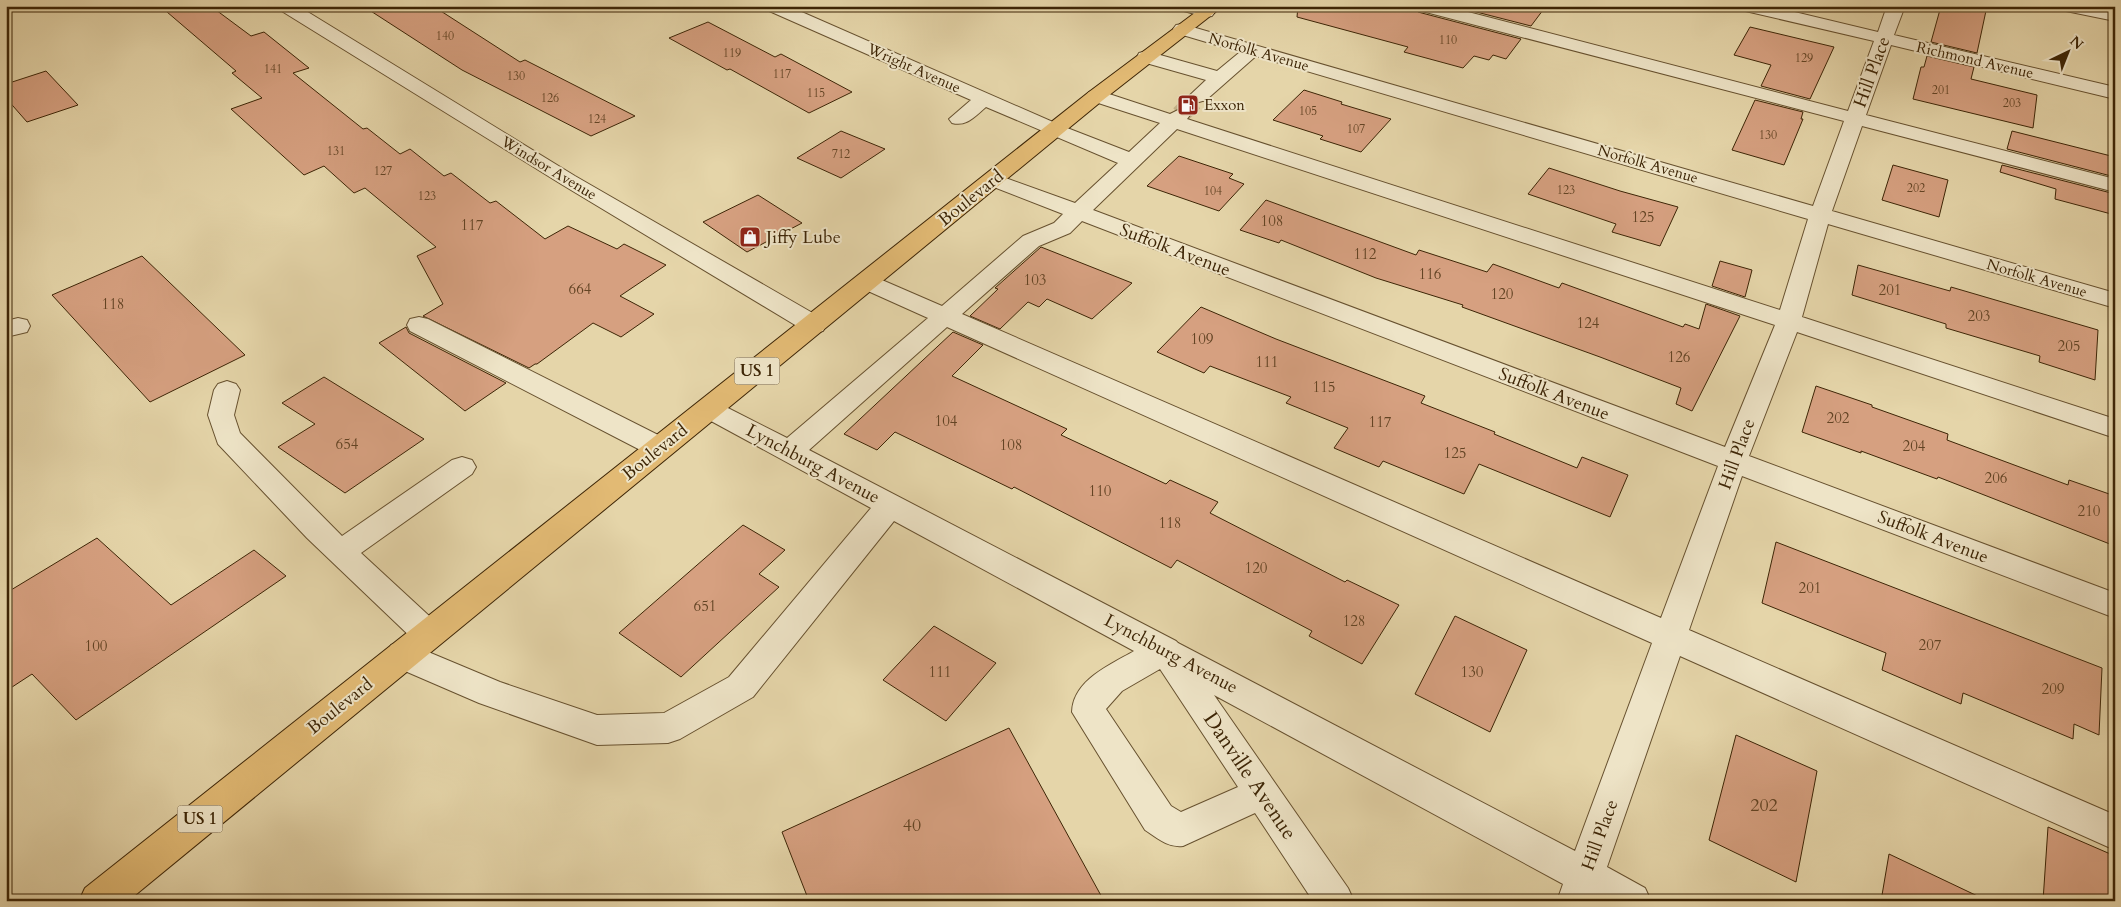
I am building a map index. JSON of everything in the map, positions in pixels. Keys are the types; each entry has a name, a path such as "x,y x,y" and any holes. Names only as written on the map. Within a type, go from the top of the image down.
{"main road":[{"name":"Boulevard","path":"98,901 1197,14"}],"street":[{"name":"Windsor Avenue","path":"286,6 568,180 814,325"},
{"name":"Wright Avenue","path":"772,6 984,100 1132,161"},
{"path":"1424,6 1478,12 1855,119 2115,186"},
{"name":"Richmond Avenue","path":"1747,6 2115,93"},
{"path":"2067,6 2115,16"},
{"name":"Hill Place","path":"1581,888 1734,462 1788,321 1820,214 1884,39 1889,7"},
{"name":"Norfolk Avenue","path":"1197,14 1253,50 2115,301"},
{"path":"1199,96 1253,50"},
{"path":"1146,57 1220,78"},
{"path":"1096,96 1176,118 2115,429"},
{"path":"959,119 984,100"},
{"path":"789,452 1032,241 1059,230 1176,118"},
{"name":"Suffolk Avenue","path":"993,180 2115,606"},
{"path":"867,282 2115,833"},
{"path":"419,325 660,448"},
{"path":"227,390 221,415 228,437 341,552 428,634"},
{"name":"Lynchburg Avenue","path":"708,409 1165,650 1581,888 1632,901"},
{"path":"341,552 462,467"},
{"path":"402,655 492,692 597,730 668,728 742,687 890,506"},
{"path":"1165,650 1110,682 1089,702 1089,712 1158,818 1175,830 1184,829 1262,793"},
{"name":"Danville Avenue","path":"1165,650 1335,901"}],"building":[{"path":"160,6 206,6 212,11 216,10 251,36 264,32 309,68 293,73 363,129 367,128 400,154 410,149 444,176 451,173 490,203 496,201 545,239 568,226 617,249 624,244 666,265 620,296 654,314 621,337 593,323 529,368 423,316 443,304 417,256 436,247 365,188 354,193 324,166 304,175 231,109 262,98 232,73 236,71"},
{"path":"363,6 433,6 520,62 525,60 635,116 591,136 462,70"},
{"path":"1298,6 1414,6 1418,12 1521,39 1506,59 1493,55 1489,60 1474,56 1463,68 1404,52 1408,47 1297,17"},
{"path":"1453,6 1546,6 1531,26"},
{"path":"1941,6 1987,6 1977,53 1931,42"},
{"path":"708,22 775,57 781,54 852,92 809,113 669,38"},
{"path":"1750,27 1834,47 1810,99 1761,86 1771,65 1734,55"},
{"path":"1927,56 1974,67 1971,79 2037,95 2033,128 1913,99 1921,67 1924,67"},
{"path":"46,71 78,105 27,122 6,98 6,84"},
{"path":"1304,90 1342,102 1341,104 1391,119 1361,152 1320,139 1323,136 1273,120"},
{"path":"1755,100 1803,112 1801,119 1803,119 1784,165 1732,150"},
{"path":"841,131 885,149 841,178 797,158"},
{"path":"2012,131 2115,157 2115,177 2007,149"},
{"path":"1179,156 1233,174 1229,178 1244,184 1219,211 1147,186"},
{"path":"1893,165 1948,180 1939,217 1882,200"},
{"path":"2002,165 2115,194 2115,215 2055,199 2056,189 2000,172"},
{"path":"1549,168 1678,207 1660,246 1612,232 1616,224 1528,194"},
{"name":"Jiffy Lube","path":"758,195 802,223 747,252 703,222"},
{"path":"1266,200 1416,255 1419,250 1487,272 1493,264 1559,288 1562,283 1683,327 1685,324 1699,329 1706,304 1740,316 1692,411 1676,404 1681,388 1462,307 1463,305 1376,278 1281,240 1279,243 1240,230"},
{"path":"1041,247 1132,283 1092,319 1047,299 1039,307 1028,302 1000,329 970,316 998,289 995,288"},
{"path":"142,256 245,355 150,402 52,295"},
{"path":"1720,261 1752,270 1745,297 1712,286"},
{"path":"1858,265 1950,291 1951,287 2098,330 2095,380 2039,362 2040,356 1946,328 1946,324 1852,295"},
{"path":"1201,307 1276,339 1425,396 1421,403 1495,432 1494,434 1577,468 1582,457 1628,475 1610,517 1479,464 1464,494 1383,461 1379,467 1334,448 1348,428 1286,403 1291,397 1210,366 1204,373 1157,352"},
{"path":"406,327 409,333 506,383 465,411 379,343"},
{"path":"953,332 983,345 952,376 1067,429 1061,435 1166,484 1170,480 1218,502 1210,513 1345,582 1347,580 1399,605 1362,664 1309,636 1312,631 1177,560 1171,568 1014,487 1012,489 895,432 877,450 844,434"},
{"path":"324,377 424,439 345,493 278,447 315,424 282,403"},
{"path":"1816,386 1948,434 1947,440 2068,485 2069,480 2115,496 2115,546 1938,477 1937,479 1802,432"},
{"path":"743,525 785,550 759,574 779,587 681,677 619,633"},
{"path":"97,538 171,605 254,550 286,576 76,720 32,674 6,691 6,593"},
{"path":"1776,542 2102,668 2099,735 2074,724 2073,739 1963,693 1961,704 1882,670 1886,653 1762,603"},
{"path":"1455,616 1527,650 1490,732 1415,694"},
{"path":"934,626 996,663 946,721 883,680"},
{"path":"1009,728 1104,901 809,901 782,832"},
{"path":"1736,735 1817,771 1796,882 1709,840"},
{"path":"2048,827 2115,856 2114,901 2043,901"},
{"path":"1889,854 1988,901 1881,901"}],"tunnel":[{"path":"1180,115 1199,96"}],"place":[{"name":"Exxon","path":"1188,105"},
{"name":"Jiffy Lube","path":"750,237"}]}
